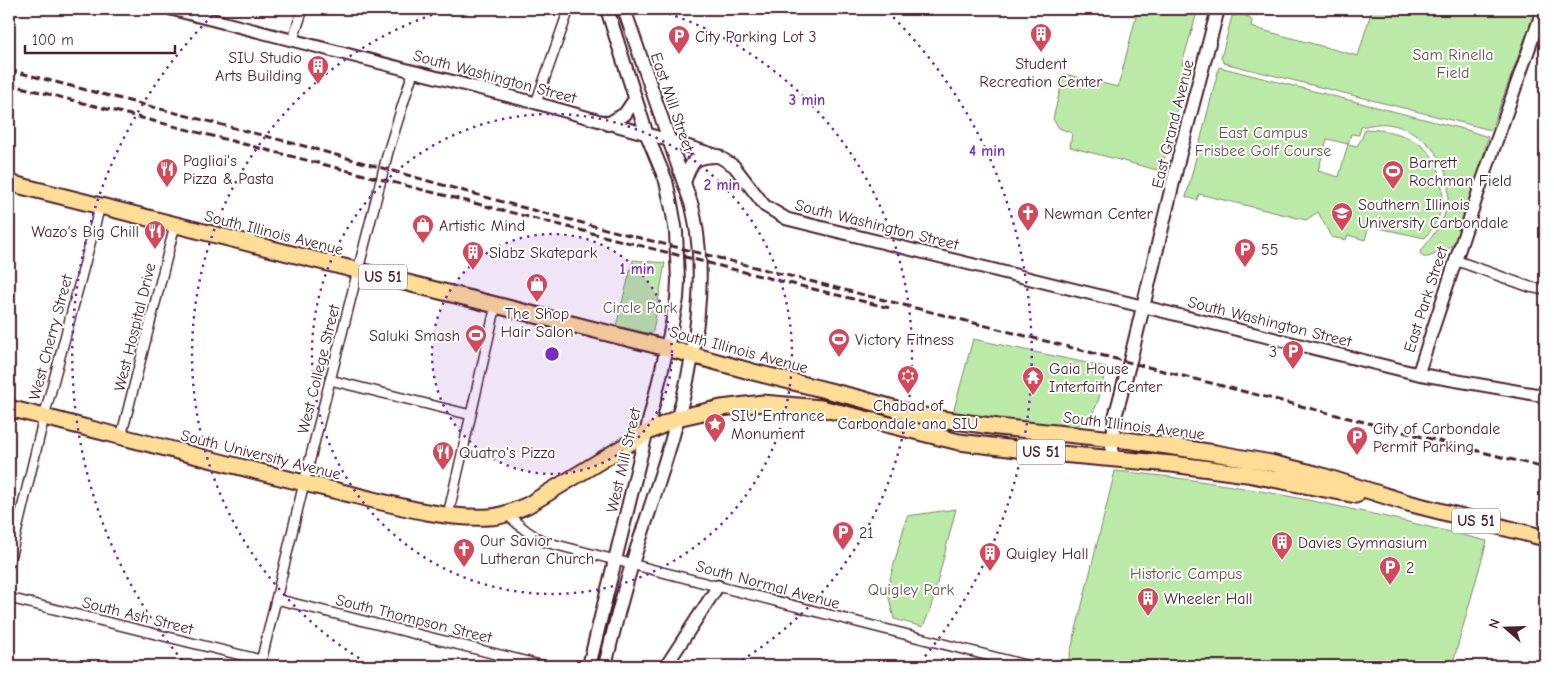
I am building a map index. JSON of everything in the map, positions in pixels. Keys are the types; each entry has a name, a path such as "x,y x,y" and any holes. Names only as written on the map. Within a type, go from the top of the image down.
{"highway":[{"name":"South Illinois Avenue","path":"9,183 692,354 914,414 998,427 1112,439 1216,453 1316,474 1408,504 1545,538"},
{"name":"South Illinois Avenue","path":"507,514 528,505 646,433 677,418 731,406 763,404 821,408 958,442 1172,464 1248,474 1323,490 1408,504"},
{"name":"South University Avenue","path":"9,408 304,483 448,515 490,517 507,514"}],"main road":[{"name":"East Mill Street","path":"607,9 646,134 666,181 676,232 677,299 667,348"},
{"name":"East Mill Street","path":"624,9 684,183 697,229 701,286 692,354"},
{"name":"East Grand Avenue","path":"1111,459 1115,417 1144,306 1180,153 1218,9"},
{"path":"608,124 625,114 636,99"},
{"path":"684,183 689,168 695,160 706,156 718,156"},
{"name":"West Mill Street","path":"589,666 667,348"},
{"path":"605,666 632,565 677,418 692,354"}],"street":[{"name":"South Washington Street","path":"171,9 536,103 718,156 734,166 765,206 787,219 1418,374 1545,396"},
{"path":"293,39 302,9"},
{"path":"536,103 568,9"},
{"name":"East Park Street","path":"1418,374 1455,260 1544,9"},
{"name":"West College Street","path":"260,663 384,168 413,72"},
{"name":"West Cherry Street","path":"9,563 44,418 100,206"},
{"name":"West Hospital Drive","path":"121,437 175,225"},
{"path":"1455,260 1530,288 1545,290"},
{"path":"448,515 496,305"},
{"path":"330,380 471,415"},
{"name":"South Normal Avenue","path":"507,514 532,536 545,542 1029,666"},
{"path":"666,666 718,586"},
{"name":"South Ash Street","path":"9,598 260,663"},
{"name":"South Thompson Street","path":"276,599 544,666"}],"green space":[{"name":"East Campus Frisbee Golf Course","path":"1138,9 1198,9 1182,64 1185,65 1184,69 1187,69 1161,171 1070,147 1072,133 1059,128 1053,119 1064,74 1118,87"},
{"name":"Sam Rinella Field","path":"1372,9 1536,9 1491,130 1224,63 1221,58 1232,16 1240,14 1249,17 1252,21 1251,27 1358,56"},
{"name":"East Campus Frisbee Golf Course","path":"1219,67 1488,137 1480,170 1457,241 1447,250 1428,257 1423,257 1420,253 1438,227 1446,210 1448,195 1443,167 1427,143 1416,134 1388,124 1361,127 1359,135 1351,134 1348,144 1357,146 1365,129 1379,130 1393,132 1406,137 1417,142 1427,150 1440,173 1442,197 1438,218 1425,238 1369,226 1365,240 1348,235 1346,240 1331,237 1318,212 1306,220 1199,194 1197,200 1186,197","holes":["1327,139 1348,144 1339,177 1318,171"]},
{"name":"Circle Park","path":"633,260 665,263 651,334 616,326"},
{"path":"973,339 1106,367 1098,403 1094,411 1089,418 1074,426 1016,423 953,413"},
{"name":"Historic Campus","path":"1115,471 1209,482 1255,490 1395,519 1487,541 1452,666 1067,666"},
{"name":"Quigley Park","path":"956,509 930,611 923,627 894,619 887,590 907,516"}],"railway":[{"path":"9,70 304,146 521,207 648,240 1545,468"},
{"path":"9,84 890,308"}],"place":[{"name":"Student Recreation Center","path":"1041,53"},
{"name":"City Parking Lot 3","path":"679,55"},
{"name":"SIU Studio Arts Building","path":"318,85"},
{"name":"Pagliai's Pizza & Pasta","path":"167,188"},
{"name":"Barrett Rochman Field","path":"1393,190"},
{"name":"Newman Center","path":"1028,232"},
{"name":"Southern Illinois University Carbondale","path":"1342,232"},
{"name":"Artistic Mind","path":"423,244"},
{"name":"Wazo's Big Chill","path":"155,250"},
{"name":"55","path":"1245,268"},
{"name":"Slabz Skatepark","path":"473,271"},
{"name":"The Shop Hair Salon","path":"537,303"},
{"name":"Saluki Smash","path":"476,354"},
{"name":"Victory Fitness","path":"839,358"},
{"name":"3","path":"1293,370"},
{"name":"Chabad of Carbondale ana SIU","path":"908,395"},
{"name":"Gaia House Interfaith Center","path":"1033,396"},
{"name":"SIU Entrance Monument","path":"715,443"},
{"name":"City of Carbondale Permit Parking","path":"1357,456"},
{"name":"Quatro's Pizza","path":"443,471"},
{"name":"21","path":"843,551"},
{"name":"Davies Gymnasium","path":"1282,561"},
{"name":"Our Savior Lutheran Church","path":"464,568"},
{"name":"Quigley Hall","path":"990,572"},
{"name":"2","path":"1390,586"},
{"name":"Wheeler Hall","path":"1148,617"}]}
